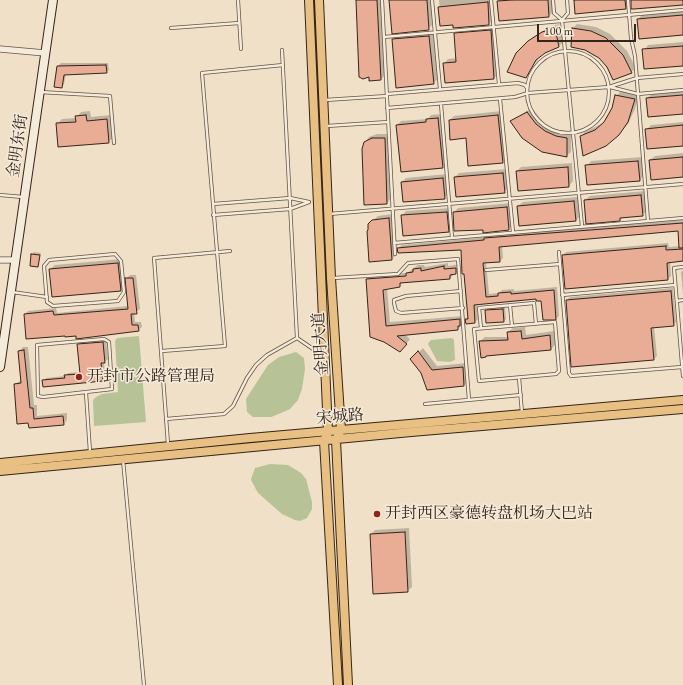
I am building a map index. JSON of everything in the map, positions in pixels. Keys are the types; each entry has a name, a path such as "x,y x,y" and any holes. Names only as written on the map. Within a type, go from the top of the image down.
{"main road":[{"name":"金明大道","path":"309,0 328,432 324,441 338,685"},
{"name":"金明大道","path":"319,0 331,278 341,430"},
{"name":"宋城路","path":"0,462 683,400"},
{"name":"宋城路","path":"0,471 683,410"},
{"path":"341,430 336,440 348,685"}],"street":[{"name":"金明东街","path":"0,366 53,0"},
{"path":"0,49 45,53"},
{"path":"0,260 16,260"}],"lane":[{"path":"238,0 241,49"},
{"path":"382,0 395,254"},
{"path":"432,0 440,89"},
{"path":"491,0 499,84"},
{"path":"553,0 554,13 562,20 582,226"},
{"path":"562,20 568,13 567,0"},
{"path":"628,0 637,78 648,221"},
{"path":"384,37 683,10"},
{"path":"171,28 239,23"},
{"path":"282,50 297,338"},
{"path":"323,100 518,83 525,85 531,108 543,124 560,132 573,133 585,130 600,118 608,102 609,87 604,72 596,62 580,53 565,52 548,57 538,65 531,76 528,93"},
{"path":"162,351 225,346 202,72 283,65"},
{"path":"387,108 500,99 528,93 609,87 637,78 683,74"},
{"path":"609,87 638,94 683,90"},
{"path":"40,92 110,96 114,143"},
{"path":"500,99 513,232"},
{"path":"441,104 452,238"},
{"path":"325,126 388,122"},
{"path":"328,214 393,210 683,184"},
{"path":"0,195 25,197"},
{"path":"212,204 290,198 309,202 319,202"},
{"path":"213,215 290,209 309,202"},
{"path":"394,242 683,218"},
{"path":"169,447 154,258 230,252"},
{"path":"559,252 569,373 571,376 682,367"},
{"path":"115,254 121,261 124,292 118,301 53,306 47,302 47,298 44,266 49,260 115,254"},
{"path":"331,278 398,274 408,263 458,259 469,400"},
{"path":"486,270 560,264"},
{"path":"683,267 674,268 683,376"},
{"path":"562,295 675,285"},
{"path":"461,291 400,297 394,300 394,303 396,311 401,313 462,308"},
{"path":"11,292 47,298"},
{"path":"677,301 683,300"},
{"path":"481,328 479,308 534,303 536,324"},
{"path":"510,305 512,326"},
{"path":"555,322 559,371 556,374 479,381 474,329 512,326 555,322"},
{"path":"297,338 316,351"},
{"path":"166,419 224,414 233,406 247,378 256,365 267,355 297,338"},
{"path":"104,339 109,342 112,389 86,393 43,397 38,396 37,345 104,339"},
{"path":"519,378 522,415"},
{"path":"86,393 91,454"},
{"path":"425,404 521,395"},
{"path":"123,459 144,685"}],"green space":[{"path":"139,336 146,422 94,426 93,400 102,394 118,392 115,341 117,338"},
{"path":"452,338 454,340 455,360 450,362 437,361 428,344 429,342 431,340"},
{"path":"296,352 304,358 305,369 302,389 298,400 290,409 271,417 253,417 247,412 246,399 268,365 279,357"},
{"path":"270,464 288,465 301,473 306,479 312,502 312,509 307,518 300,521 282,514 258,493 251,480 255,468"}],"building":[{"path":"356,0 377,0 381,80 369,81 369,77 363,79 359,77"},
{"path":"389,0 427,0 429,30 392,34"},
{"path":"548,0 549,17 499,21 497,1"},
{"path":"574,0 625,0 626,9 575,14"},
{"path":"631,0 683,0 683,5 631,9"},
{"path":"488,2 489,25 453,28 453,25 440,26 438,7"},
{"path":"683,15 683,35 639,39 637,19"},
{"path":"555,28 559,47 545,53 536,60 526,78 507,72 516,53 528,41 542,32"},
{"path":"572,28 591,31 606,38 623,55 632,73 613,80 607,67 599,58 585,50 571,47"},
{"path":"491,30 494,79 445,83 443,63 456,62 454,33"},
{"path":"429,36 434,84 396,88 392,39"},
{"path":"683,46 683,66 644,69 642,49"},
{"path":"106,65 107,73 64,75 62,88 54,87 57,66"},
{"path":"615,95 635,99 628,122 619,135 606,146 583,156 580,136 595,130 604,122 612,108"},
{"path":"683,95 683,114 648,117 646,98"},
{"path":"527,112 536,124 545,131 556,136 567,138 567,157 542,152 522,138 510,121"},
{"path":"86,115 87,121 107,119 109,143 58,147 56,123 76,122 75,116"},
{"path":"498,115 503,163 468,166 466,138 450,140 449,120"},
{"path":"438,118 443,168 401,172 396,125 426,122 426,119"},
{"path":"683,125 683,146 647,149 645,129"},
{"path":"372,138 385,138 387,204 364,205 362,149 364,142"},
{"path":"683,157 683,177 651,180 649,160"},
{"path":"638,161 640,181 587,185 585,165"},
{"path":"568,167 569,187 518,191 516,171"},
{"path":"503,173 505,193 456,197 454,177"},
{"path":"443,178 445,199 403,202 401,182"},
{"path":"641,195 643,216 620,218 620,221 586,224 584,200"},
{"path":"574,201 576,221 519,226 517,206"},
{"path":"507,207 509,230 483,233 483,230 454,231 453,212"},
{"path":"447,212 449,232 403,236 401,215"},
{"path":"389,218 392,260 369,262 368,224 372,220"},
{"path":"683,223 683,248 679,248 678,231 499,247 500,262 483,263 486,297 498,296 498,293 511,292 511,294 554,290 556,320 543,320 541,301 536,301 536,299 474,305 475,323 466,324 465,319 468,319 464,274 462,274 461,250 398,253 397,248 484,240 484,238"},
{"path":"666,246 666,250 683,249 683,261 667,263 668,280 565,289 562,255"},
{"path":"31,254 40,255 38,267 30,266"},
{"path":"118,263 121,291 52,297 49,269"},
{"path":"444,266 444,269 456,268 456,274 450,275 450,279 400,283 400,287 383,290 386,326 460,319 460,326 458,326 458,330 397,336 407,344 400,352 384,342 370,337 366,279 406,276 406,273 413,272 413,269 421,268 421,271"},
{"path":"125,278 133,278 137,314 131,314 132,325 138,325 139,331 76,339 76,336 65,336 26,339 24,314 53,311 54,315 128,309"},
{"path":"671,291 674,326 651,328 654,360 571,367 566,300"},
{"path":"503,309 504,322 486,323 485,310"},
{"path":"521,331 522,339 550,335 551,350 486,356 481,358 479,341 508,340 507,332"},
{"path":"103,342 105,363 101,363 103,381 43,387 42,380 65,378 64,375 80,374 77,344"},
{"path":"24,350 30,408 33,408 34,419 63,416 64,425 29,428 28,423 17,424 14,384 21,383 18,351"},
{"path":"418,351 432,370 463,367 464,386 427,390 421,373 410,359"},
{"path":"405,532 408,592 373,594 370,534"}],"place":[{"name":"开封市公路管理局","path":"79,377"},
{"name":"开封西区豪德转盘机场大巴站","path":"377,514"}]}
